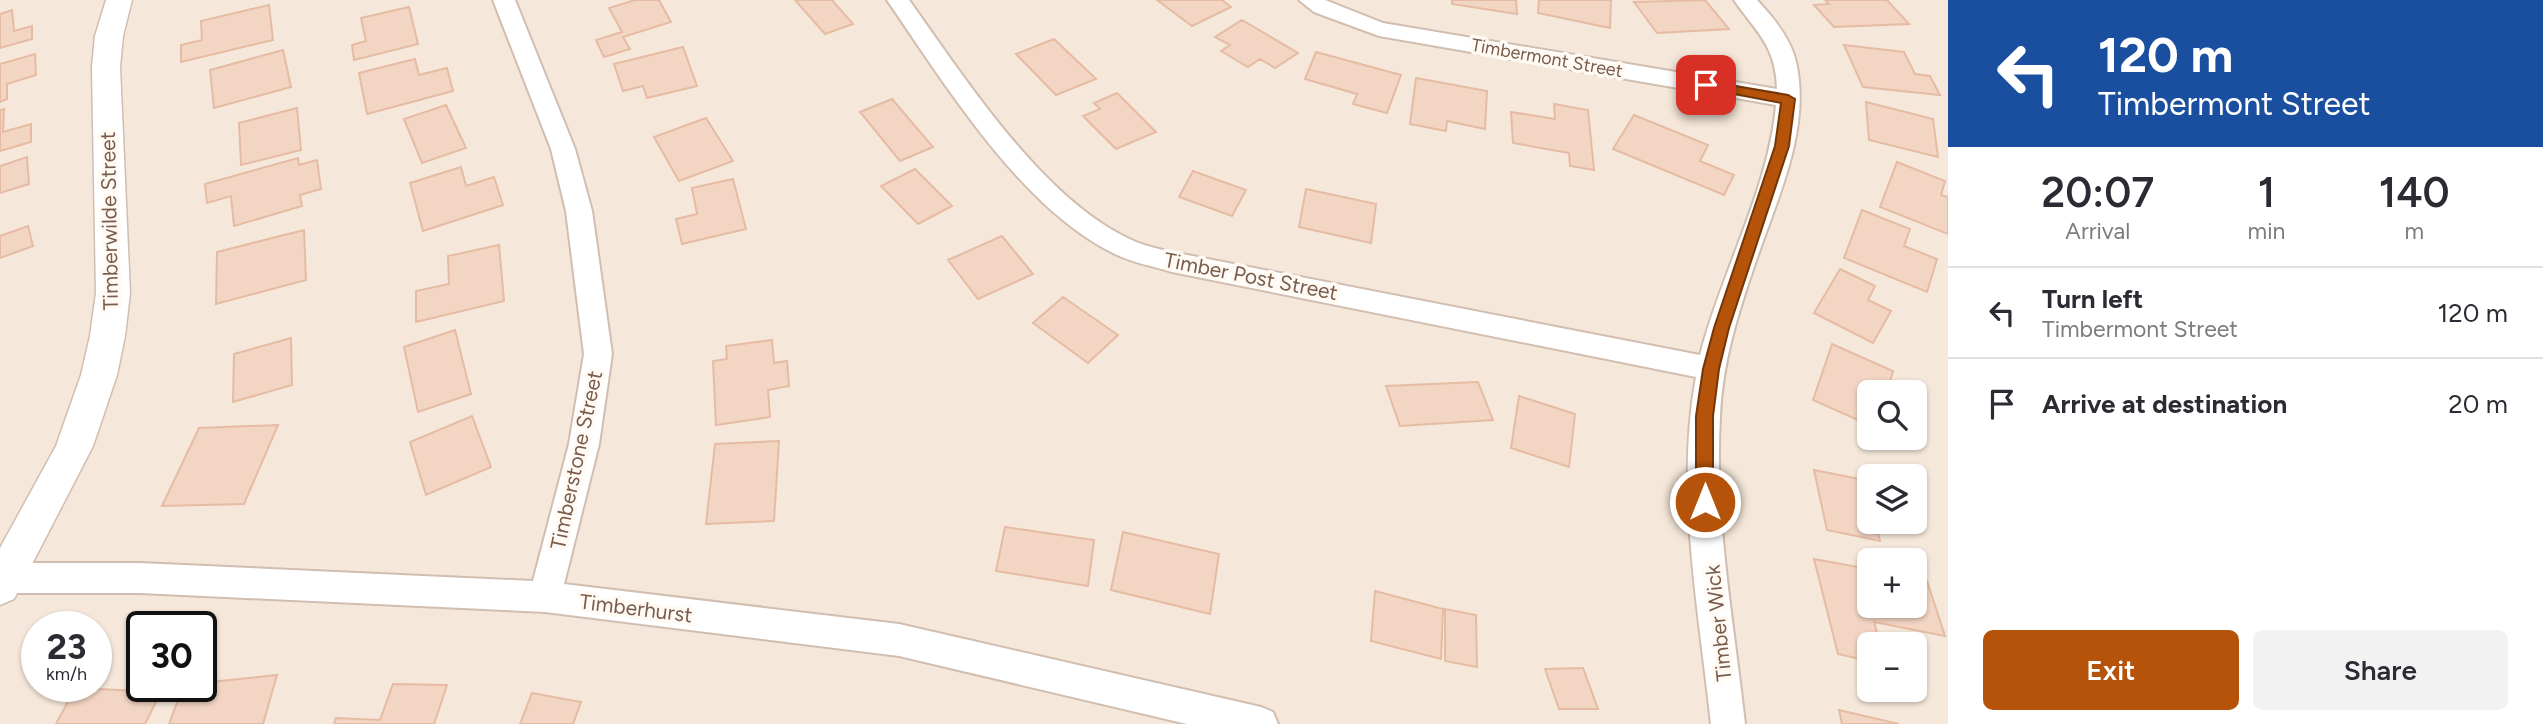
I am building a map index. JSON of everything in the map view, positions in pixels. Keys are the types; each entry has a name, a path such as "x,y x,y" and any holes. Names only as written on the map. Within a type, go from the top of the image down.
{"street":[{"name":"Timberwilde Street","path":"2,581 56,490 78,443 94,400 110,328 113,293 106,67 109,36 119,0"},
{"name":"Timberstone Street","path":"504,0 563,149 585,247 598,354 584,444 545,597"},
{"name":"Timber Post Street","path":"898,0 1027,173 1077,218 1124,247 1183,265 1497,324 1711,369"},
{"name":"Timbermont Street","path":"1310,0 1321,7 1379,29 1788,99"},
{"name":"Timber Wick","path":"1728,724 1705,502 1705,416 1711,369 1721,328 1782,146 1788,99 1784,61 1770,31 1745,0"},
{"name":"Timberhurst","path":"2,581 140,578 545,597 899,640 1261,724"}],"shaded area":[{"path":"0,0 1948,0 1948,724 0,724"}],"building":[{"path":"635,0 659,0 671,22 623,37 630,49 604,57 596,40 622,32 609,8"},
{"path":"795,0 832,0 853,24 825,34"},
{"path":"1157,0 1222,0 1231,7 1192,26"},
{"path":"1452,0 1516,0 1517,14 1452,4"},
{"path":"1539,0 1611,0 1610,28 1538,13"},
{"path":"1705,0 1729,29 1657,33 1634,2"},
{"path":"1825,0 1887,0 1909,24 1834,27 1814,5 1829,4"},
{"path":"269,5 273,40 181,62 181,45 202,40 201,21"},
{"path":"409,7 418,44 354,60 352,45 366,41 361,18"},
{"path":"12,10 14,31 32,26 32,39 0,48 0,14"},
{"path":"1242,20 1298,53 1275,68 1260,59 1248,67 1221,51 1230,45 1215,37"},
{"path":"1054,39 1096,79 1056,95 1016,54"},
{"path":"1844,45 1904,52 1915,74 1930,76 1940,95 1863,87"},
{"path":"683,47 697,86 647,98 643,86 623,91 614,64"},
{"path":"283,50 291,87 214,108 210,70"},
{"path":"1316,52 1401,75 1387,113 1353,104 1357,94 1305,79"},
{"path":"35,54 36,75 7,84 7,99 0,102 0,64"},
{"path":"415,59 419,75 447,68 453,91 367,114 359,73"},
{"path":"1416,78 1487,91 1485,129 1447,121 1446,131 1410,124"},
{"path":"1117,93 1156,132 1116,149 1083,116 1100,109 1094,103"},
{"path":"892,99 933,147 900,161 860,112"},
{"path":"1866,102 1933,119 1938,157 1869,140"},
{"path":"1554,104 1588,110 1594,170 1570,166 1569,153 1513,143 1511,112 1555,119"},
{"path":"446,105 466,148 422,163 404,119"},
{"path":"297,108 301,150 241,165 239,123"},
{"path":"4,109 3,132 31,124 31,142 0,151 0,110"},
{"path":"1634,115 1708,145 1700,161 1734,175 1724,195 1613,149"},
{"path":"706,118 733,161 679,181 654,137"},
{"path":"27,157 29,184 0,193 0,166"},
{"path":"298,158 299,165 317,160 321,189 300,195 302,206 234,226 231,196 207,203 205,184"},
{"path":"1897,162 1945,181 1941,195 1948,197 1948,234 1880,207"},
{"path":"461,167 466,186 494,177 503,205 423,231 410,183"},
{"path":"915,169 952,206 918,224 881,186"},
{"path":"1193,171 1246,190 1232,216 1179,197"},
{"path":"733,179 746,229 682,244 676,219 697,214 692,188"},
{"path":"1306,189 1376,204 1371,243 1299,227"},
{"path":"1862,210 1910,229 1904,246 1937,259 1927,292 1844,258"},
{"path":"28,226 33,246 0,258 0,236"},
{"path":"304,230 306,280 216,304 217,252"},
{"path":"1002,236 1033,274 978,299 948,260"},
{"path":"499,245 504,301 416,322 416,291 449,284 448,256"},
{"path":"1840,269 1875,286 1868,300 1891,311 1873,343 1814,313"},
{"path":"1063,297 1118,335 1088,363 1033,323"},
{"path":"455,330 471,394 418,412 404,347"},
{"path":"291,338 292,385 233,402 234,354"},
{"path":"772,340 774,363 787,361 789,386 768,390 770,417 716,425 713,361 727,359 726,346"},
{"path":"1832,344 1893,371 1890,380 1857,380 1857,420 1813,400"},
{"path":"1478,382 1493,420 1400,426 1386,386"},
{"path":"1519,396 1575,414 1569,467 1511,448"},
{"path":"472,416 491,467 426,495 410,442"},
{"path":"278,425 244,504 162,506 199,428"},
{"path":"779,441 774,521 706,524 715,444"},
{"path":"1814,470 1857,478 1857,534 1878,534 1880,541 1827,530"},
{"path":"1005,527 1094,540 1088,586 996,571"},
{"path":"1123,532 1219,554 1210,614 1111,590"},
{"path":"1814,559 1857,567 1857,618 1927,618 1927,581 1945,636 1874,622 1877,632 1857,632 1857,658 1838,654"},
{"path":"1375,591 1443,609 1441,659 1371,641"},
{"path":"1445,609 1476,615 1477,667 1445,661"},
{"path":"1583,668 1598,709 1559,709 1545,669"},
{"path":"277,675 263,724 169,724 177,702 217,702 217,681"},
{"path":"393,684 447,685 434,724 334,724 336,718 380,720"},
{"path":"112,690 126,690 126,702 156,702 145,724 56,724 68,702 112,702"},
{"path":"532,693 581,702 573,724 520,724"},
{"path":"1839,710 1899,724 1842,724"}],"route":[{"path":"1705,502 1705,416 1711,369 1721,328 1782,146 1787,126 1788,99 1706,85"}]}
